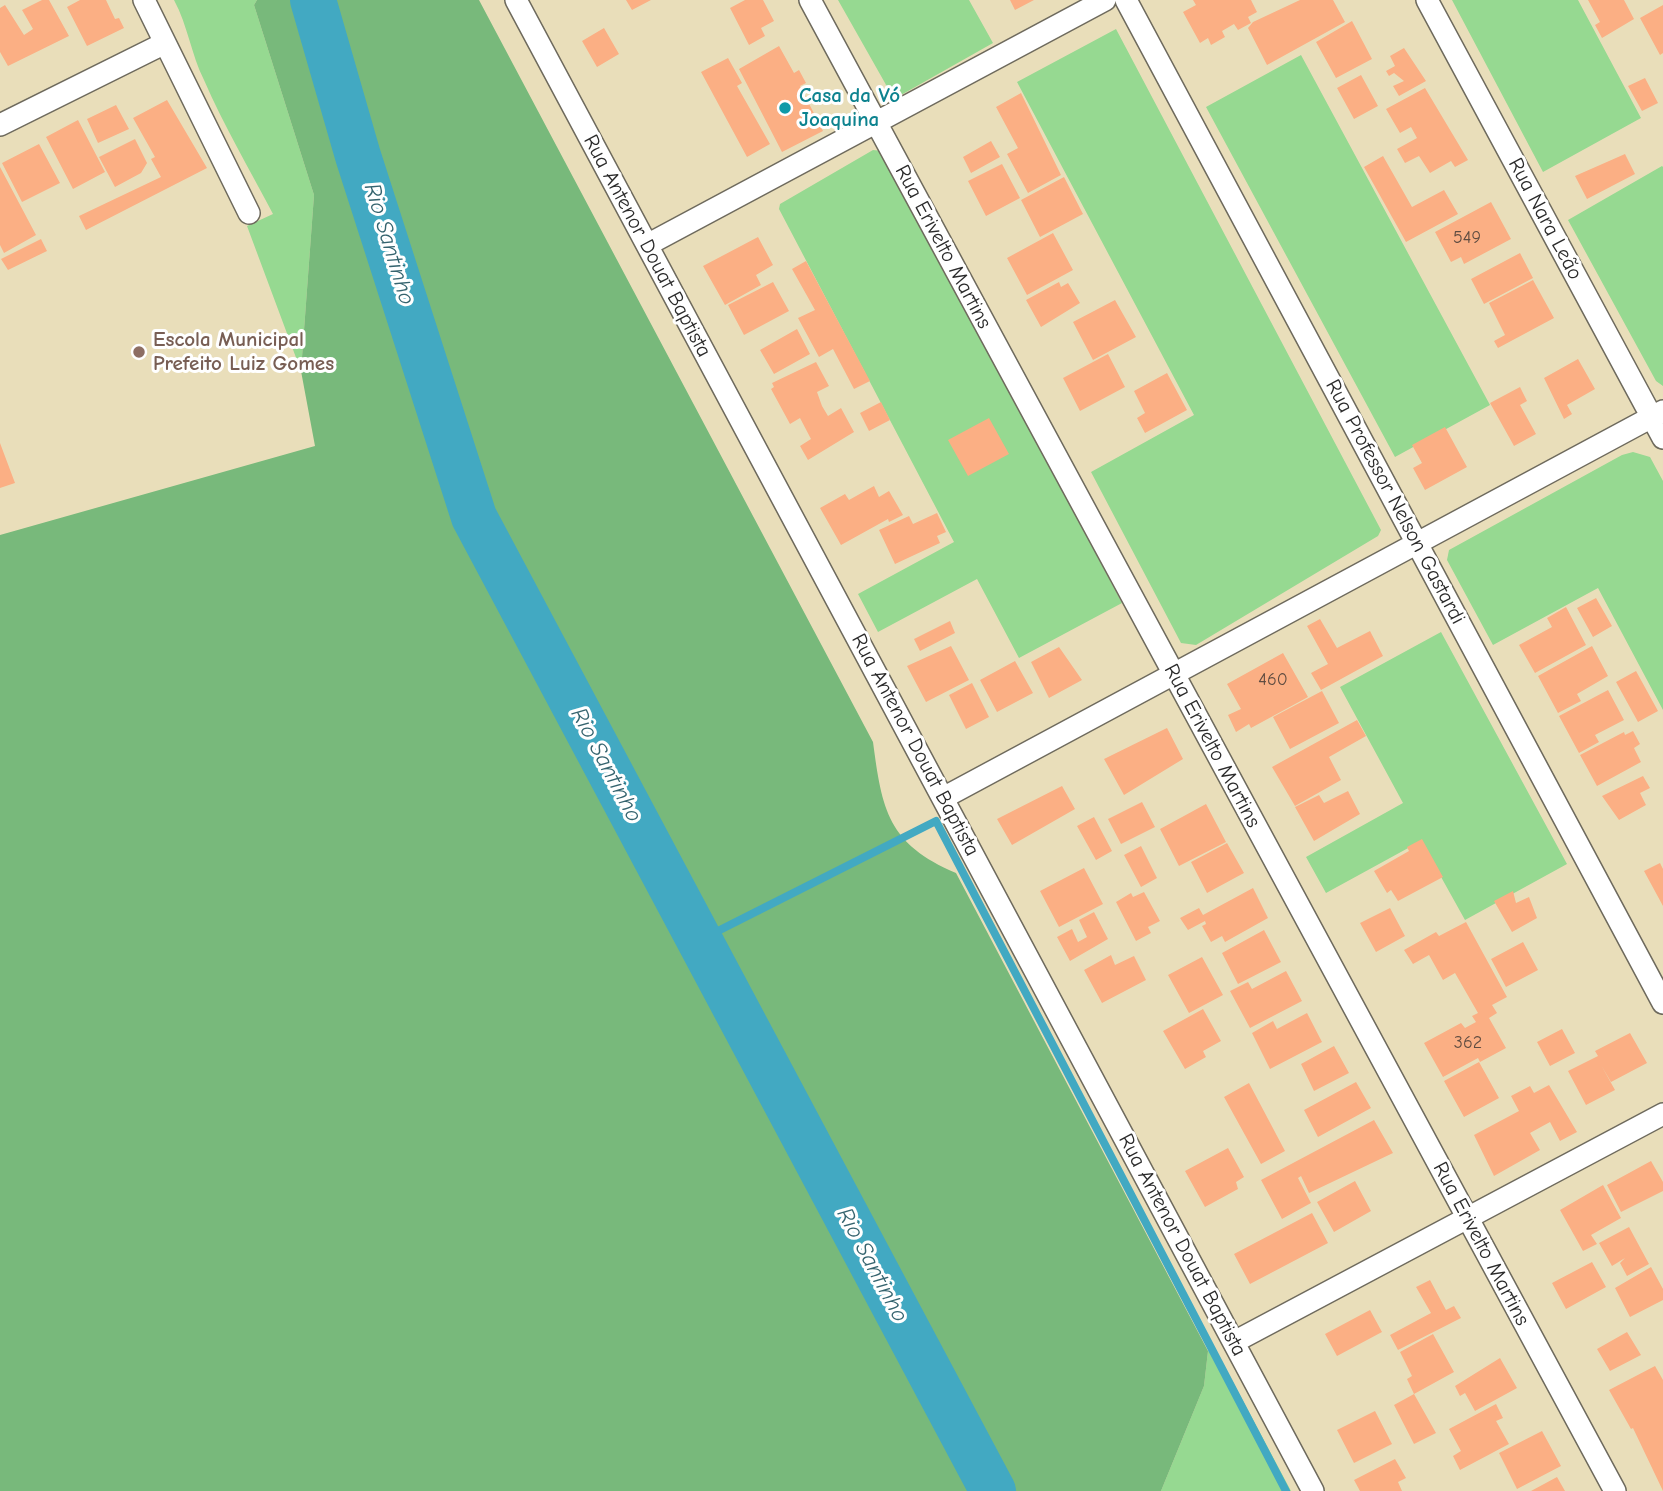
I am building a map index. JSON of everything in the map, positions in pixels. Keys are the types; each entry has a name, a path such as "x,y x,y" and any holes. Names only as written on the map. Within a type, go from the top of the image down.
{"street":[{"path":"144,0 249,213"},
{"name":"Rua Antenor Douat Baptista","path":"516,0 1314,1491"},
{"name":"Rua Erivelto Martins","path":"810,0 1615,1491"},
{"path":"647,245 1105,0"},
{"name":"Rua Professor Nelson Gastardi","path":"1126,0 1663,1003"},
{"name":"Rua Nara Leão","path":"1427,0 1657,414 1663,438"},
{"path":"0,125 165,43"},
{"path":"943,798 1657,414"},
{"path":"1234,1342 1663,1114"}],"green space":[{"path":"174,0 257,0 254,5 314,195 301,371 247,226 273,214 212,97"},
{"path":"257,0 479,0 873,742 880,787 892,822 902,837 916,850 956,873 1208,1351 1204,1386 1161,1491 0,1491 0,535 315,446 301,371 314,195 254,5"},
{"path":"838,0 969,0 993,43 901,95 889,91"},
{"path":"1452,0 1578,0 1641,118 1543,172"},
{"path":"1116,29 1381,530 1378,536 1196,645 1181,643 1091,472 1194,415 1017,82"},
{"path":"1301,55 1490,405 1395,457 1206,107"},
{"path":"873,150 882,151 1122,603 1019,658 977,579 878,632 858,594 954,542 779,209 780,204"},
{"path":"1662,166 1663,386 1656,381 1568,220"},
{"path":"1633,452 1650,457 1663,481 1663,710 1598,588 1493,645 1447,560 1449,550 1622,455"},
{"path":"1441,632 1567,864 1465,920 1421,841 1326,893 1306,857 1403,803 1340,687"},
{"path":"1208,1351 1218,1354 1291,1491 1161,1491 1204,1386"}],"building":[{"path":"42,0 49,0 69,36 8,66 0,52 0,8 5,5 24,35 33,29 22,10"},
{"path":"80,0 106,0 115,19 119,18 124,28 87,46 67,7"},
{"path":"626,0 651,0 632,10"},
{"path":"745,0 763,0 774,21 761,28 765,36 749,45 730,8"},
{"path":"1010,0 1034,0 1015,10"},
{"path":"1193,0 1251,0 1257,12 1248,17 1251,23 1238,30 1234,24 1222,31 1225,37 1211,45 1208,38 1200,43 1183,12 1196,5"},
{"path":"1300,0 1333,0 1345,22 1267,65 1248,28 1253,22"},
{"path":"1588,0 1624,0 1634,19 1602,38 1595,25 1600,22"},
{"path":"1663,5 1663,53 1660,55 1640,18"},
{"path":"1352,21 1372,59 1336,78 1316,42"},
{"path":"604,28 619,54 597,67 582,41"},
{"name":"Casa da Vó Joaquina","path":"779,46 794,73 799,70 806,83 800,86 823,131 782,152 739,69"},
{"path":"1404,48 1426,81 1399,96 1393,86 1404,81 1394,73 1389,76 1386,71 1395,66 1390,56"},
{"path":"728,58 742,83 737,86 770,144 747,157 701,72"},
{"path":"1361,75 1378,106 1354,119 1337,88"},
{"path":"1645,78 1658,103 1642,111 1628,86"},
{"path":"1425,88 1468,160 1455,167 1451,161 1430,173 1419,156 1405,163 1397,149 1417,138 1411,127 1400,133 1386,109"},
{"path":"1021,93 1061,175 1028,193 1007,154 1018,148 996,107"},
{"path":"167,100 207,168 86,230 79,216 161,177 151,159 155,157 133,118"},
{"path":"116,105 129,129 98,143 87,119"},
{"path":"78,120 105,172 73,189 46,137"},
{"path":"135,139 147,163 141,173 115,187 99,157"},
{"path":"991,141 1000,157 971,173 963,157"},
{"path":"39,144 60,183 22,202 2,163"},
{"path":"1625,154 1635,174 1587,199 1575,176"},
{"path":"1383,156 1412,207 1444,190 1458,214 1406,242 1364,167"},
{"path":"1002,164 1020,198 986,216 968,181"},
{"path":"0,167 36,235 4,253 0,245"},
{"path":"1064,177 1083,214 1040,237 1021,200"},
{"path":"1491,202 1511,239 1464,264 1461,257 1451,262 1435,232"},
{"path":"1053,233 1073,270 1027,295 1007,258"},
{"path":"758,237 773,265 756,275 761,285 725,305 703,266"},
{"path":"41,239 47,251 8,270 1,259"},
{"path":"1520,253 1533,278 1484,304 1471,279"},
{"path":"806,261 870,381 854,389 833,349 819,357 798,318 815,310 792,269"},
{"path":"1533,280 1554,318 1498,348 1494,341 1505,335 1489,303"},
{"path":"773,282 789,311 744,335 728,305"},
{"path":"1059,282 1061,287 1068,283 1080,303 1041,327 1026,300"},
{"path":"1115,300 1136,337 1093,360 1073,322"},
{"path":"797,329 810,354 774,374 760,350"},
{"path":"1108,354 1125,387 1080,411 1063,378"},
{"path":"1578,359 1595,389 1567,405 1572,414 1564,419 1544,378"},
{"path":"816,362 829,386 817,392 822,406 828,416 841,408 854,432 808,460 800,446 811,439 800,418 790,424 771,389 774,387 772,383"},
{"path":"1167,373 1187,410 1145,433 1137,418 1145,413 1134,391"},
{"path":"1520,387 1527,401 1520,405 1536,434 1514,446 1490,403"},
{"path":"881,402 890,420 869,431 860,413"},
{"path":"989,418 1009,454 968,476 948,440"},
{"path":"1445,427 1467,467 1425,490 1413,468 1422,463 1412,445"},
{"path":"0,443 15,483 0,488"},
{"path":"874,486 879,497 889,491 903,515 889,522 888,519 841,545 820,508 845,494 849,500"},
{"path":"937,513 946,532 937,536 940,543 895,564 879,530 909,516 913,524"},
{"path":"1596,598 1612,626 1593,637 1577,608"},
{"path":"1566,607 1586,645 1535,673 1519,645 1552,627 1547,618"},
{"path":"1320,619 1337,648 1370,631 1383,656 1321,690 1311,673 1328,664 1307,626"},
{"path":"950,621 955,633 920,651 914,639"},
{"path":"951,646 969,680 926,702 907,666"},
{"path":"1592,646 1608,676 1577,694 1581,701 1558,713 1538,676"},
{"path":"1059,647 1082,680 1049,698 1031,662"},
{"path":"1283,653 1308,697 1251,728 1249,724 1236,732 1228,715 1241,709 1227,684"},
{"path":"1015,661 1033,693 997,712 980,680"},
{"path":"1636,671 1658,711 1638,722 1616,682"},
{"path":"972,683 989,717 966,729 949,695"},
{"path":"1608,690 1624,720 1595,735 1599,742 1579,753 1559,716"},
{"path":"1322,691 1339,723 1290,749 1273,717"},
{"path":"1357,720 1366,736 1329,757 1341,780 1295,806 1272,767"},
{"path":"1167,728 1183,759 1124,795 1104,759"},
{"path":"1633,731 1640,744 1634,748 1641,762 1597,786 1580,755 1624,732 1625,735"},
{"path":"1643,776 1650,788 1640,793 1646,805 1619,820 1602,796"},
{"path":"1062,786 1075,809 1012,845 997,819"},
{"path":"1348,791 1360,814 1314,841 1295,807 1319,795 1324,803"},
{"path":"1142,802 1155,827 1121,844 1108,819"},
{"path":"1206,804 1226,842 1179,866 1160,829"},
{"path":"1094,817 1112,851 1096,860 1077,826"},
{"path":"1422,839 1443,877 1398,901 1391,890 1387,893 1374,871 1409,851 1407,847"},
{"path":"1227,843 1244,873 1207,893 1191,862"},
{"path":"1141,846 1157,878 1141,887 1124,855"},
{"path":"1660,863 1663,869 1663,906 1644,871"},
{"path":"1084,868 1103,904 1059,927 1040,891"},
{"path":"1253,888 1268,918 1225,942 1222,936 1211,942 1202,926 1206,924 1205,921 1188,930 1180,918 1199,908 1203,915"},
{"path":"1513,891 1516,903 1529,897 1537,918 1512,932 1494,901"},
{"path":"1144,892 1160,921 1148,927 1151,933 1136,941 1116,902 1131,893 1133,897"},
{"path":"1390,908 1405,936 1376,952 1360,923"},
{"path":"1094,912 1108,939 1070,961 1057,937 1072,929 1078,942 1087,937 1079,920"},
{"path":"1466,922 1507,997 1492,1005 1497,1013 1489,1018 1506,1048 1480,1062 1478,1058 1443,1077 1424,1043 1461,1023 1465,1028 1476,1022 1472,1016 1478,1013 1455,973 1443,980 1429,955 1413,964 1404,950 1436,932 1439,936"},
{"path":"1264,930 1281,962 1238,984 1222,953"},
{"path":"1523,942 1538,970 1506,987 1491,959"},
{"path":"1111,955 1115,965 1134,956 1146,980 1102,1003 1084,970"},
{"path":"1202,957 1223,995 1189,1013 1168,975"},
{"path":"1286,971 1302,1001 1250,1028 1230,991 1248,982 1252,989"},
{"path":"1203,1009 1221,1041 1203,1051 1206,1057 1185,1069 1163,1031"},
{"path":"1307,1013 1322,1042 1270,1069 1252,1033 1273,1021 1277,1029"},
{"path":"1562,1029 1575,1053 1550,1066 1537,1042"},
{"path":"1630,1033 1647,1063 1611,1082 1601,1065 1615,1090 1586,1105 1568,1071 1598,1056 1595,1051"},
{"path":"1334,1046 1349,1073 1314,1091 1301,1064"},
{"path":"1479,1062 1499,1098 1464,1117 1444,1081"},
{"path":"1356,1082 1371,1108 1318,1137 1304,1110"},
{"path":"1249,1083 1285,1151 1261,1164 1224,1097"},
{"path":"1549,1085 1577,1132 1560,1141 1550,1122 1530,1133 1540,1150 1494,1176 1474,1135 1519,1111 1511,1096 1530,1086 1534,1093"},
{"path":"1374,1120 1393,1153 1309,1193 1301,1176 1298,1178 1311,1203 1282,1219 1261,1180"},
{"path":"1228,1148 1244,1177 1236,1182 1238,1189 1205,1207 1185,1171"},
{"path":"1651,1161 1663,1182 1663,1191 1621,1212 1607,1185"},
{"path":"1355,1181 1371,1211 1334,1232 1317,1202"},
{"path":"1603,1185 1621,1218 1591,1235 1597,1244 1583,1251 1560,1210"},
{"path":"1312,1213 1328,1243 1250,1284 1234,1254"},
{"path":"1629,1227 1649,1264 1627,1276 1620,1263 1625,1258 1612,1266 1599,1243"},
{"path":"1592,1262 1606,1287 1566,1309 1552,1283"},
{"path":"1651,1267 1663,1289 1663,1300 1630,1317 1615,1288"},
{"path":"1430,1280 1446,1310 1454,1306 1461,1318 1398,1350 1390,1335 1431,1313 1416,1287"},
{"path":"1370,1310 1382,1332 1337,1356 1325,1334"},
{"path":"1627,1332 1641,1355 1610,1371 1597,1349"},
{"path":"1433,1334 1454,1372 1414,1394 1407,1379 1412,1376 1400,1352"},
{"path":"1500,1358 1517,1388 1475,1411 1465,1393 1460,1396 1455,1386"},
{"path":"1655,1366 1663,1380 1663,1491 1633,1428 1631,1429 1609,1390"},
{"path":"1414,1394 1436,1433 1414,1444 1394,1405"},
{"path":"1496,1404 1503,1418 1496,1421 1509,1444 1460,1470 1453,1456 1461,1451 1449,1429"},
{"path":"1375,1411 1392,1444 1354,1463 1337,1430"},
{"path":"1542,1431 1561,1466 1517,1489 1499,1453"},
{"path":"1395,1459 1406,1478 1398,1482 1402,1491 1360,1491 1354,1480"},
{"path":"1557,1477 1565,1491 1531,1491"}],"waterway":[{"name":"Rio Santinho","path":"313,0 358,156 474,517 993,1491"},
{"path":"698,941 936,821 1286,1491"}],"place":[{"name":"Casa da Vó Joaquina","path":"785,108"},
{"name":"Escola Municipal Prefeito Luiz Gomes","path":"139,352"}]}
